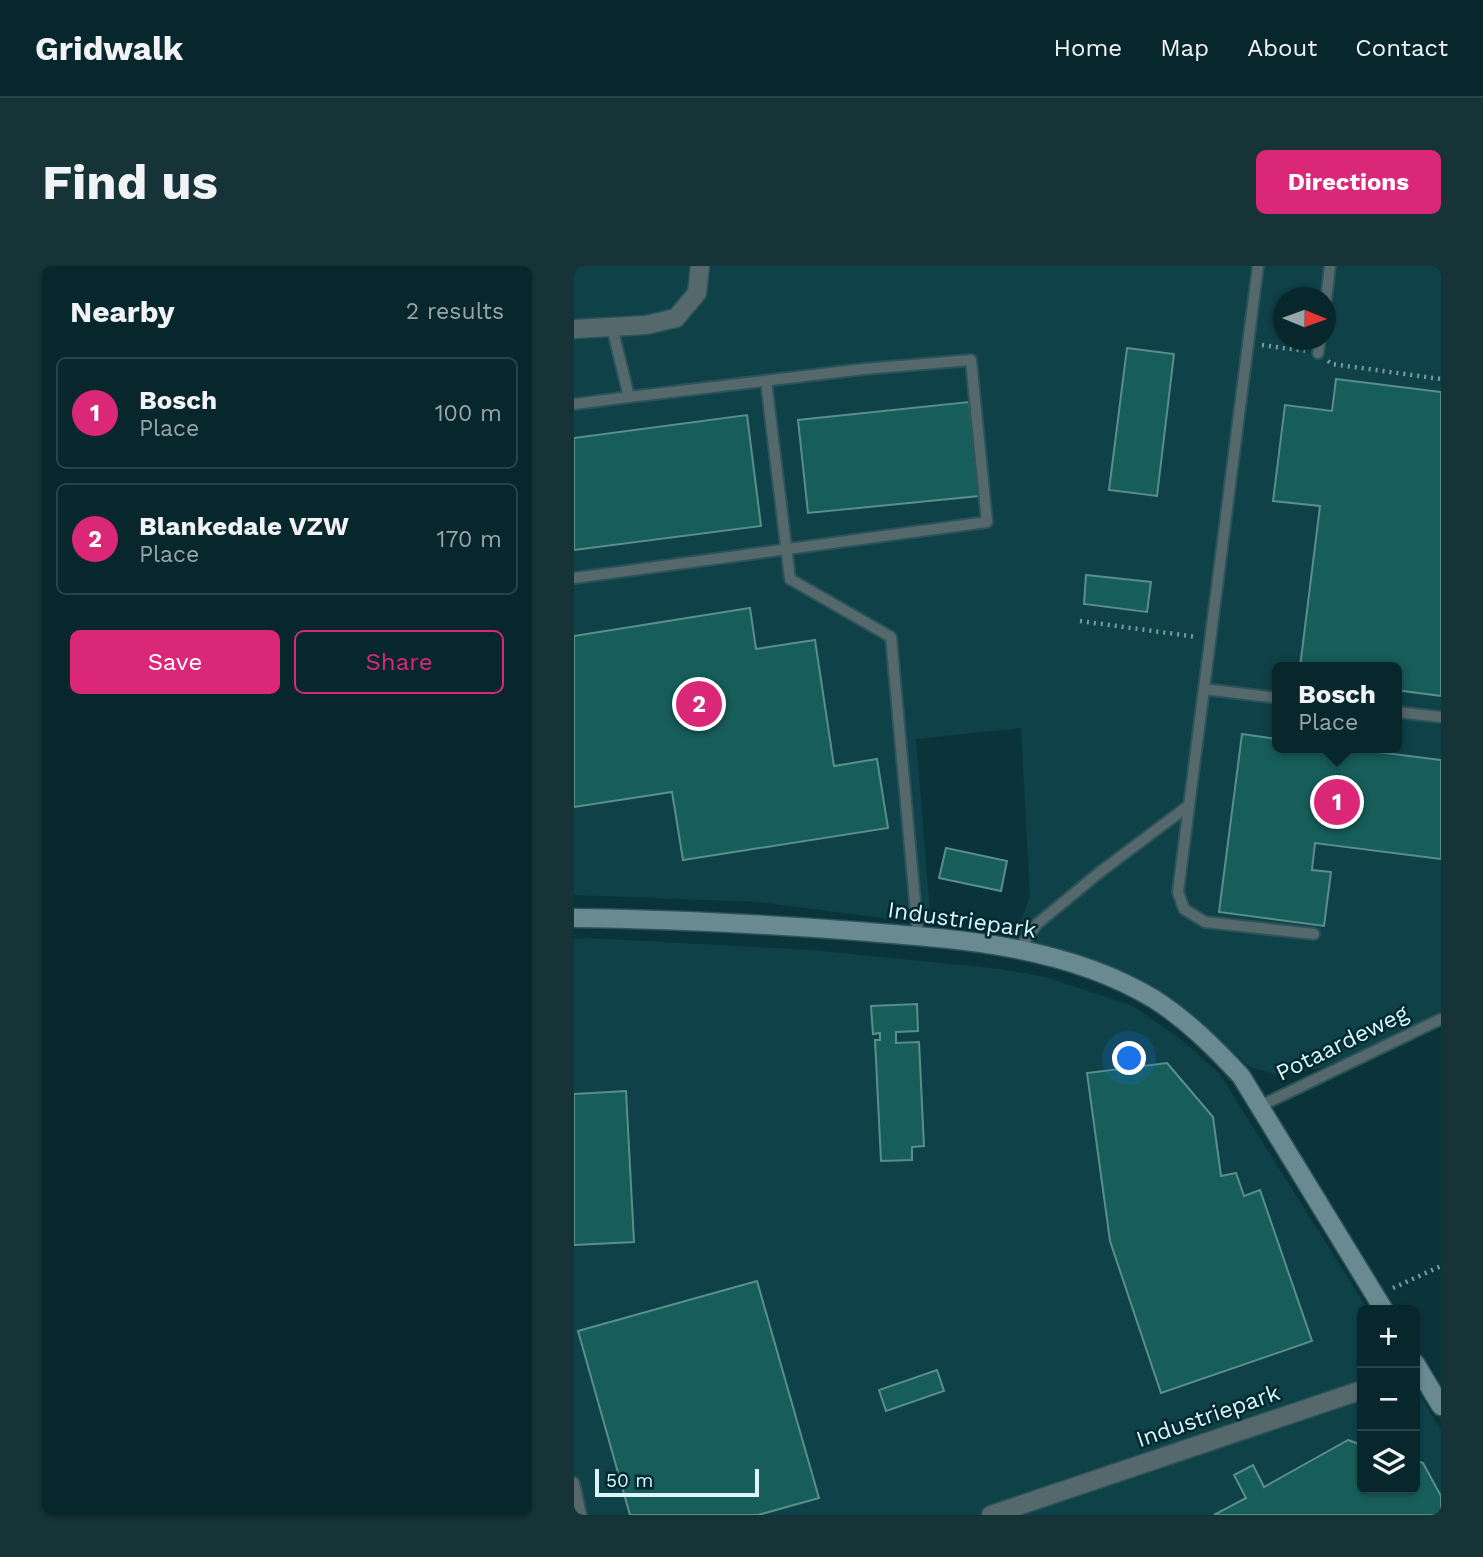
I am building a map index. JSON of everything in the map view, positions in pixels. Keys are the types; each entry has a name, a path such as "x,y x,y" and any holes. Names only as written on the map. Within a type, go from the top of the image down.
{"street":[{"path":"574,329 646,325 676,318 697,293 700,266"},
{"name":"Industriepark","path":"574,918 770,925 918,935 1019,949 1079,965 1154,999 1213,1045 1241,1076 1380,1303"},
{"path":"1420,1375 1441,1406"},
{"name":"Industriepark","path":"991,1515 1357,1392"}],"lane":[{"path":"1258,266 1178,892 1184,909 1205,922 1314,934"},
{"path":"1327,287 1330,266"},
{"path":"612,327 629,397"},
{"path":"574,404 971,360 987,522 574,578"},
{"path":"766,381 790,579 891,637 918,935"},
{"path":"1204,689 1272,697"},
{"path":"1402,713 1441,717"},
{"path":"1019,949 1037,924 1100,872 1188,806"},
{"name":"Potaardeweg","path":"1260,1106 1441,1019"},
{"path":"574,1483 581,1515"}],"path":[{"path":"1247,343 1318,353 1332,365 1441,379"},
{"path":"1080,621 1211,639"},
{"path":"1380,1303 1441,1266"}],"shaded area":[{"path":"574,266 1441,266 1441,1014 1340,1065 1277,1075 1248,1066 1186,1009 1095,962 1015,938 1030,896 1021,728 916,739 931,924 759,902 574,895"},
{"path":"574,939 812,950 1000,969 1045,977 1131,1005 1178,1037 1219,1073 1365,1305 1357,1305 1357,1494 1420,1494 1420,1395 1441,1430 1441,1515 574,1515"}],"building":[{"path":"1127,348 1174,354 1157,496 1109,490"},
{"path":"1336,379 1441,392 1441,696 1402,691 1402,662 1301,662 1320,506 1273,501 1285,405 1332,411"},
{"path":"969,402 979,496 808,513 798,420"},
{"path":"747,415 761,526 574,550 574,438"},
{"path":"1086,575 1151,582 1147,612 1084,604"},
{"path":"750,608 756,649 815,640 834,766 877,759 888,828 683,860 672,792 574,807 574,636"},
{"path":"1242,734 1272,738 1272,753 1385,753 1441,760 1441,859 1315,843 1312,870 1331,872 1324,926 1219,912"},
{"path":"946,848 1007,861 1001,891 939,878"},
{"path":"917,1004 918,1031 896,1032 896,1043 919,1042 924,1146 912,1147 912,1160 881,1161 875,1040 880,1040 880,1033 873,1034 871,1006"},
{"path":"1167,1063 1213,1117 1221,1176 1236,1173 1244,1196 1260,1190 1312,1341 1161,1393 1110,1241 1087,1073"},
{"path":"626,1091 634,1242 574,1245 574,1094"},
{"path":"757,1281 819,1498 758,1515 630,1515 578,1331"},
{"path":"937,1370 944,1391 886,1411 879,1390"},
{"path":"1348,1440 1357,1443 1357,1494 1420,1494 1420,1462 1441,1496 1441,1515 1214,1515 1246,1498 1234,1475 1253,1465 1264,1487"}],"place":[{"name":"Blankedale VZW","path":"699,704"},
{"name":"Bosch","path":"1337,802"}]}
